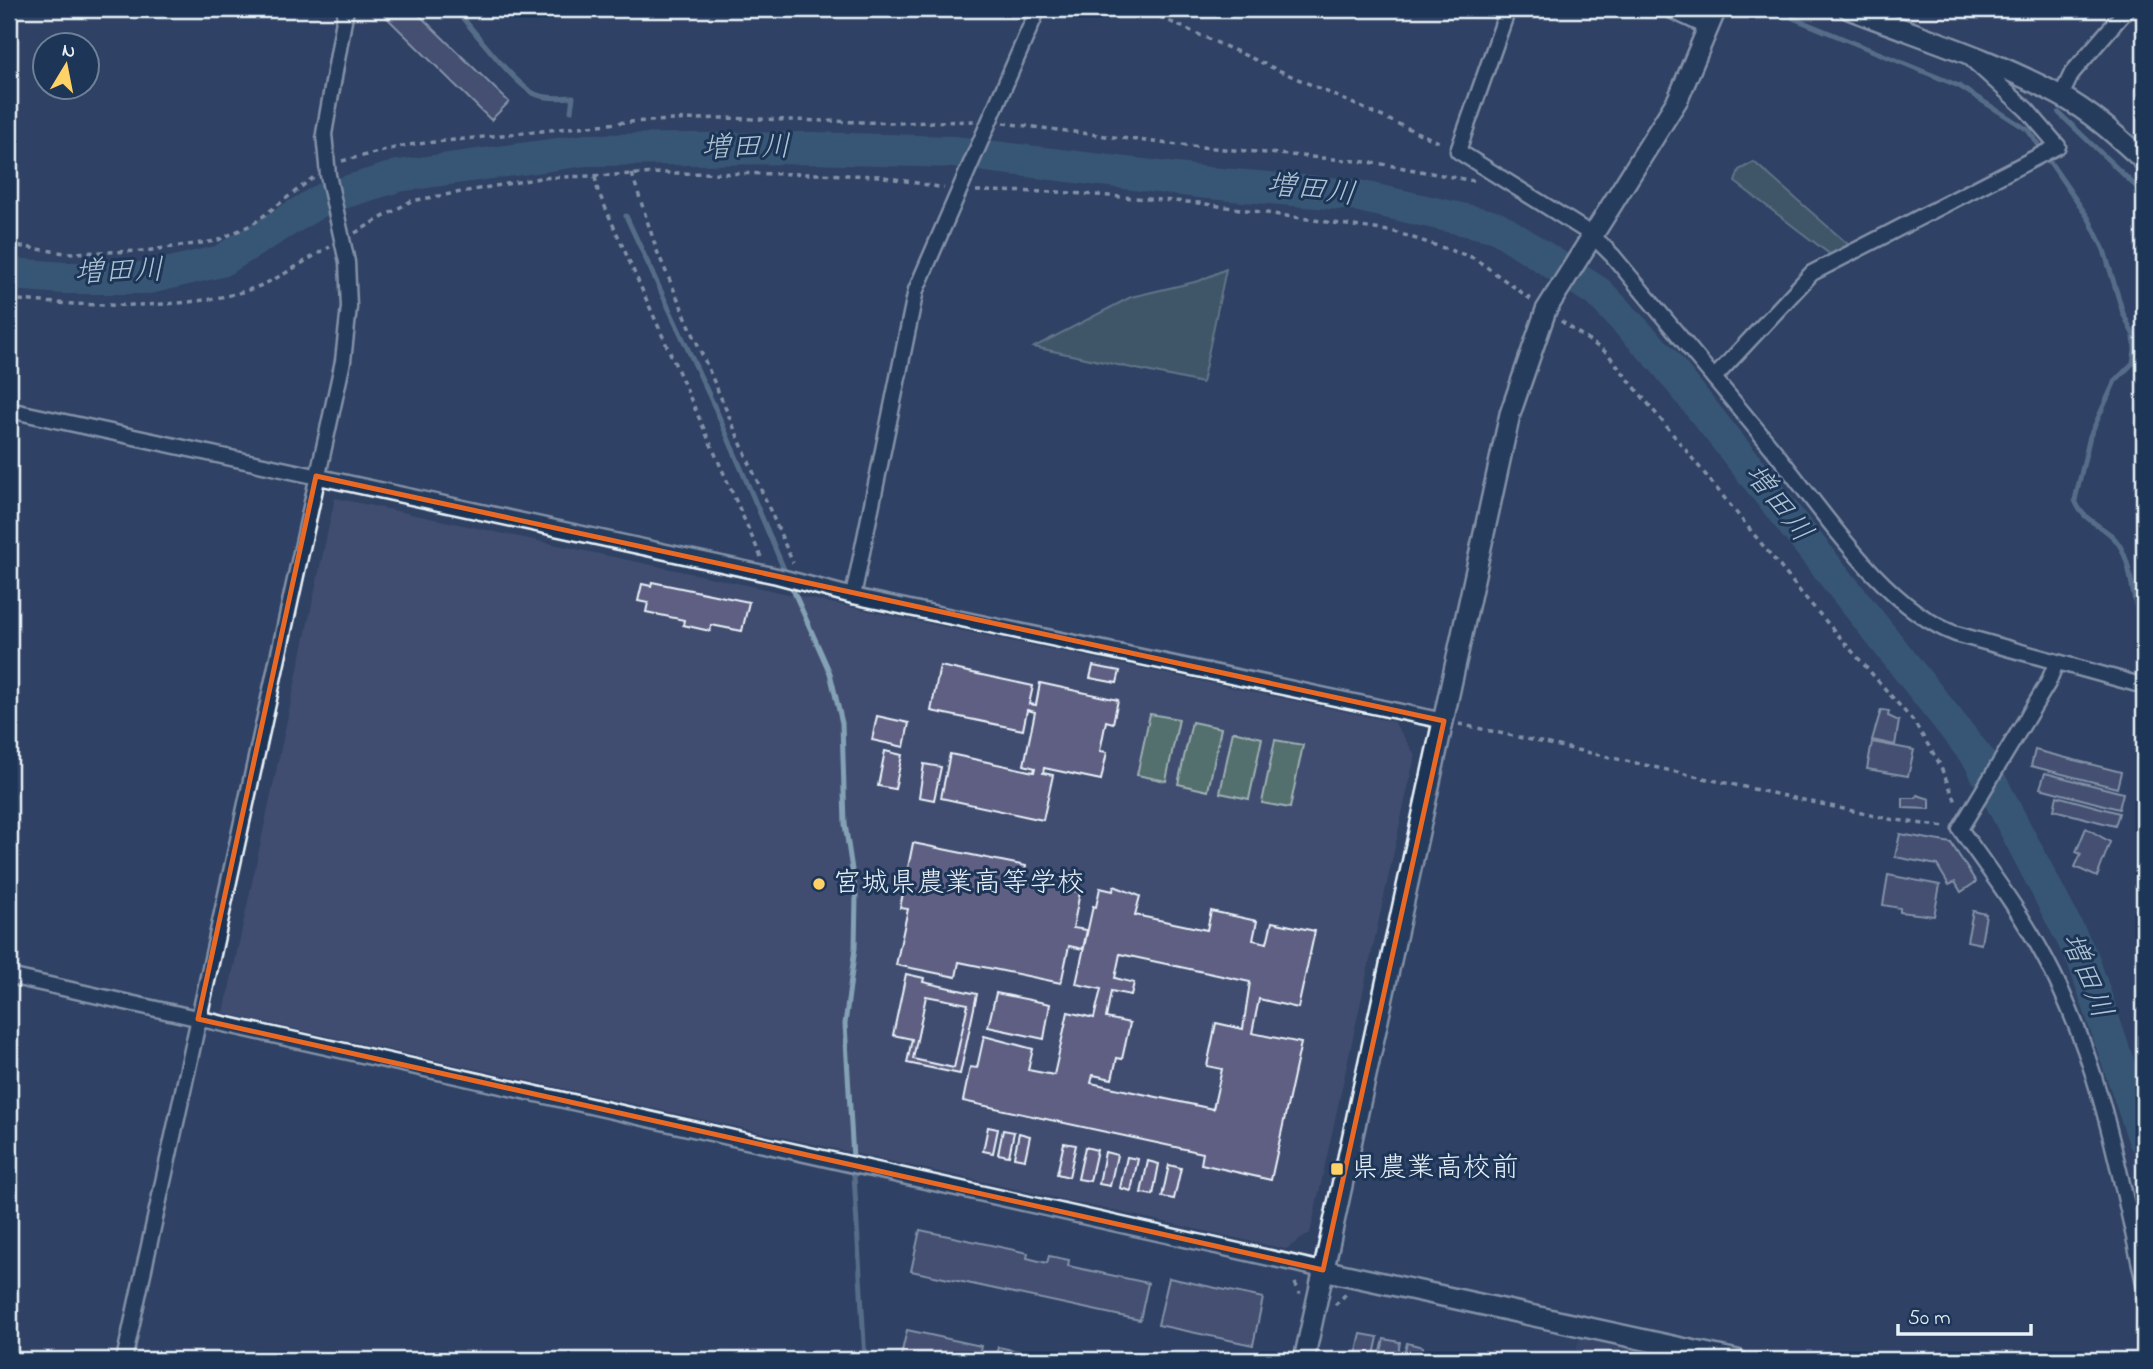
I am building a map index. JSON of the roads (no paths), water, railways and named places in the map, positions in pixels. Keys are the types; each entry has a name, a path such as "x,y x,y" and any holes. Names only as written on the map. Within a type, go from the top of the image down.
{"street":[{"path":"124,1360 343,361 349,307 347,262 328,170 324,134 346,9"},
{"path":"853,596 916,290 958,187 1038,9"},
{"path":"1508,9 1458,151 1508,185 1591,234 1714,378 1860,559 1914,612 1956,635 2144,686"},
{"path":"1668,9 1709,28"},
{"path":"1304,1360 1510,414 1549,305 1579,253 1678,99 1716,9"},
{"path":"1849,9 2061,96 2094,118 2144,161"},
{"path":"2061,96 2072,73 2127,9"},
{"path":"1714,378 1812,273 2058,146 2027,110 1968,56"},
{"path":"9,410 773,576 853,596 1444,721"},
{"path":"2056,663 2007,753 1965,822 2045,958 2090,1066 2116,1158 2144,1283"},
{"path":"9,976 1737,1360"}],"waterway":[{"path":"455,9 505,68 526,88 544,97 573,97 571,111"},
{"path":"1793,18 1959,86 2028,130 2089,219 2104,250 2123,313 2134,336 2135,350 2133,363 2115,381 2090,436 2075,500 2090,520 2115,539 2125,555 2144,630"},
{"path":"2059,113 2144,194"},
{"name":"増田川","path":"9,274 66,278 149,278 221,261 323,199 398,176 586,150 810,148 954,152 1208,183 1354,195 1497,227 1599,293 1663,360 1979,759 2083,959 2144,1139"},
{"path":"626,216 717,412 786,574"},
{"path":"790,583 830,673 842,723 845,824 856,896 855,948 845,1024 865,1360"}],"place":[{"name":"宮城県農業高等学校","path":"819,884"},
{"name":"県農業高校前","path":"1337,1169"}]}
